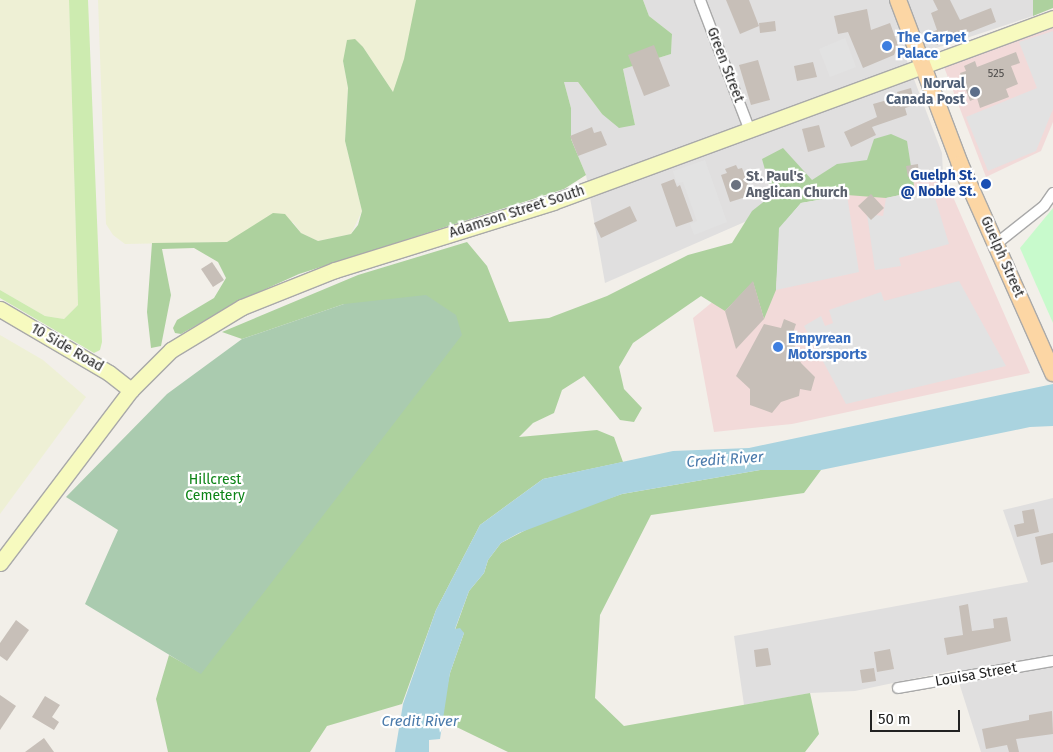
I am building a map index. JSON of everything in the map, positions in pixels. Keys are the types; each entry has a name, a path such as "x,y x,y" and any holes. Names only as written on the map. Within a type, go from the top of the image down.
{"main road":[{"name":"Guelph Street","path":"898,0 960,164 1051,369"},
{"name":"Adamson Street South","path":"0,563 131,390 171,350 193,334 276,292 553,202 1053,18"},
{"name":"10 Side Road","path":"0,309 109,372 131,390"}],"street":[{"name":"Green Street","path":"700,0 750,131"},
{"path":"996,244 1044,206 1053,193"},
{"name":"Louisa Street","path":"898,688 1053,661"}],"shaded area":[{"path":"643,0 1033,0 1033,16 906,58 942,153 943,174 838,190 788,203 605,283 586,175 571,139 571,108 564,82 578,82 602,114 635,125 623,69 671,54 672,34 649,16"},
{"path":"1053,28 1053,122 1041,151 986,177 944,67"},
{"path":"1053,31 1053,109 1036,151 988,171 966,117 1037,88 1019,42"},
{"path":"845,38 856,67 830,77 819,49"},
{"path":"705,160 727,222 694,235 690,224 697,221 683,182 677,183 673,171"},
{"path":"943,174 1030,373 792,424 714,432 693,318 749,272 838,190"},
{"path":"932,188 949,244 899,258 901,266 875,270 867,214 883,216 886,198"},
{"path":"847,195 859,272 776,290 779,228 801,203"},
{"path":"959,281 1006,366 846,404 804,326 821,316 825,326 833,323 829,310 881,292 884,301"},
{"path":"1053,498 1053,752 981,752 955,670 855,691 810,693 744,705 734,636 1028,582 1003,510"}],"green space":[{"path":"0,0 69,0 78,305 64,319 45,316 0,290"},
{"path":"69,0 88,0 102,342 100,350 94,353 0,298 0,290 45,316 64,319 78,305"},
{"path":"98,0 517,0 409,116 363,47 343,61 348,88 345,141 362,211 351,234 318,241 301,233 293,222 227,242 125,244 113,235 106,224"},
{"path":"416,0 643,0 649,16 672,34 671,54 623,69 635,125 619,128 602,114 578,82 564,82 571,108 571,139 586,175 564,189 299,274 241,300 181,334 175,333 173,328 177,320 214,298 226,278 218,262 194,248 162,249 171,295 161,346 151,348 147,312 152,243 227,242 273,213 285,214 301,233 318,241 351,234 358,225 362,211 345,141 348,88 343,61 347,40 355,39 363,47 393,92 404,59"},
{"path":"1033,0 1053,0 1053,8 1033,16"},
{"path":"891,134 907,141 915,192 886,198 847,195 801,203 780,228 776,290 764,319 753,282 725,311 701,296 633,343 619,367 624,389 642,408 634,422 620,420 584,376 562,390 554,413 533,423 519,437 597,430 614,437 623,462 543,479 480,525 436,610 402,704 327,726 310,752 168,752 156,699 169,655 201,673 344,304 242,339 222,332 358,275 467,242 487,266 509,322 549,318 607,296 688,255 732,243 752,211 772,195 762,159 783,148 812,180 837,164 867,160 874,139"},
{"path":"1053,208 1053,323 1020,248"},
{"name":"Hillcrest Cemetery","path":"426,295 456,315 462,335 201,674 85,604 118,530 66,497 167,394 242,339 344,304"},
{"path":"0,335 43,360 86,397 0,514"},
{"path":"760,470 821,470 804,493 651,515 600,615 595,698 624,726 810,693 819,734 805,752 508,752 440,719 450,673 464,633 455,630 469,591 484,573 488,560 501,543 545,520 622,494"}],"water":[{"name":"Credit River","path":"1053,384 1053,426 1030,427 821,470 760,470 622,494 519,533 501,543 488,560 484,573 469,591 455,629 460,628 464,633 450,673 440,739 429,740 429,752 395,752 403,704 436,610 480,525 543,479 673,451 749,448"}],"building":[{"path":"726,0 749,0 759,26 740,34"},
{"path":"933,0 950,0 960,20 991,8 996,22 937,45 932,32 937,30 931,13 938,10"},
{"path":"867,9 871,30 890,23 898,45 894,55 863,68 848,32 838,34 834,16"},
{"path":"775,21 776,31 760,33 759,23"},
{"path":"654,45 670,86 644,96 628,55"},
{"path":"1016,52 1020,63 1011,66 1018,84 1006,89 1009,97 980,108 977,98 970,101 960,73 966,71 964,66 975,61 977,67"},
{"path":"758,60 770,100 751,105 739,65"},
{"path":"813,62 817,77 797,81 794,66"},
{"path":"911,88 915,105 905,108 907,115 872,127 876,135 851,147 844,132 877,117 873,104 898,97 897,92"},
{"path":"819,125 825,147 808,152 802,129"},
{"path":"592,127 594,133 601,131 607,145 578,156 570,136"},
{"path":"918,164 919,176 908,177 906,166"},
{"name":"St. Paul's Anglican Church","path":"736,165 738,169 742,168 752,195 730,202 721,175 727,173 725,169"},
{"path":"674,179 677,187 680,185 693,221 676,227 661,184"},
{"path":"871,194 884,208 871,220 858,206"},
{"path":"630,206 637,221 601,238 594,223"},
{"path":"212,262 224,280 213,287 201,269"},
{"path":"753,281 764,319 736,349 725,311"},
{"name":"Empyrean Motorsports","path":"784,319 796,324 791,339 798,342 795,346 801,363 815,377 811,391 800,389 799,396 781,402 772,413 750,405 750,389 736,376 764,324 781,328"},
{"path":"1034,509 1039,532 1017,537 1014,525 1024,523 1022,511"},
{"path":"1053,533 1053,562 1041,565 1035,537"},
{"path":"968,604 972,631 994,628 993,619 1007,617 1011,641 947,655 944,638 963,635 959,606"},
{"path":"16,620 29,630 7,661 0,656 0,643"},
{"path":"768,648 771,665 756,667 754,650"},
{"path":"890,649 894,669 877,672 874,652"},
{"path":"874,668 876,681 862,683 860,670"},
{"path":"0,695 16,706 0,730"},
{"path":"45,696 60,705 52,717 59,722 54,730 32,717"},
{"path":"1052,711 1053,734 1016,739 1019,752 1009,752 1007,745 986,749 982,729 1029,720 1029,715"},
{"path":"44,738 54,752 25,752"}],"place":[{"name":"The Carpet Palace","path":"887,46"},
{"name":"Norval Canada Post","path":"975,92"},
{"name":"Guelph St. @ Noble St.","path":"986,184"},
{"name":"St. Paul's Anglican Church","path":"736,185"},
{"name":"Empyrean Motorsports","path":"778,347"}]}
